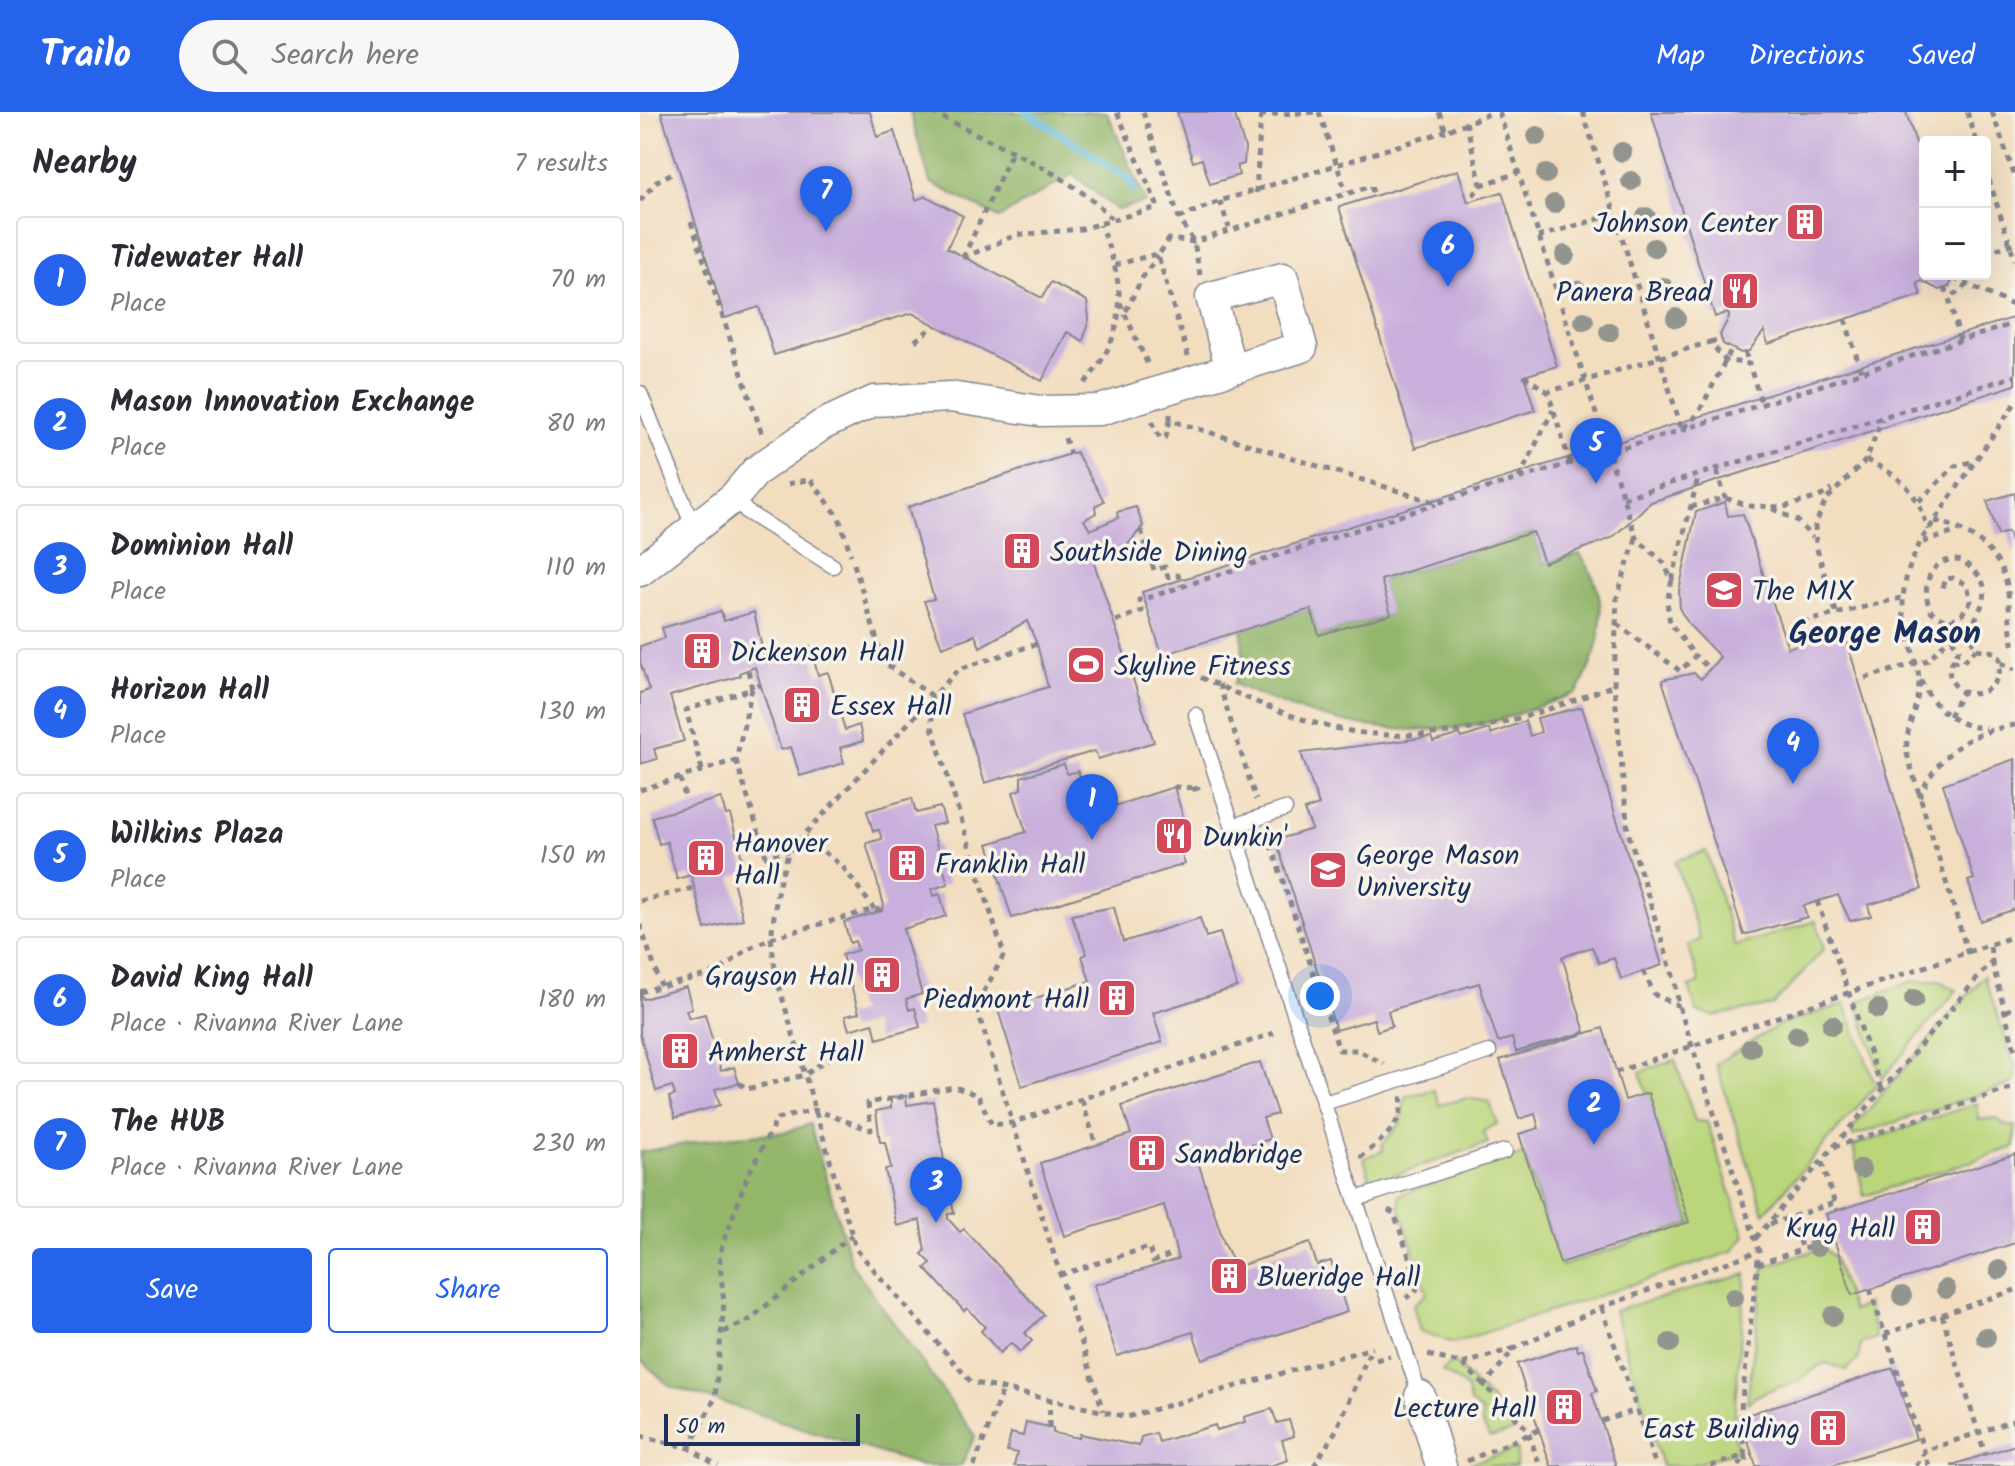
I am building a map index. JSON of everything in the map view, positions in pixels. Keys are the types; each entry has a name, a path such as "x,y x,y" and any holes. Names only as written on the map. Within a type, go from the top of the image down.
{"street":[{"path":"640,571 734,497 756,471 822,425 874,401 950,397 1049,412 1100,410 1302,347 1283,278 1211,297 1231,369"},
{"path":"1420,1396 1452,1464"}],"lane":[{"path":"640,393 694,529"},
{"path":"734,497 747,512 833,566"},
{"path":"1196,715 1420,1396"},
{"path":"1233,826 1285,809"},
{"path":"1324,1103 1489,1052"},
{"path":"1356,1199 1505,1151"}],"path":[{"path":"932,112 1095,200 1115,222"},
{"path":"1011,154 963,258 1016,235 1100,225 1158,207 1117,112"},
{"path":"1143,112 1179,218 1194,242 1201,284 1211,297"},
{"path":"1256,193 1260,114 1319,112 1346,192"},
{"path":"1439,112 1446,131"},
{"path":"1470,112 1481,185"},
{"path":"1179,218 1220,201 1256,193 1497,112 1636,538 1663,562 1672,580"},
{"path":"1583,112 1682,430"},
{"path":"1967,112 1975,136"},
{"path":"1992,112 2015,177"},
{"path":"640,201 657,181 674,172"},
{"path":"1468,202 1481,185 1518,173"},
{"path":"1991,184 2013,243 2015,260"},
{"path":"1126,312 1142,278 1169,239 1194,242 1229,228 1371,186 1374,196"},
{"path":"1220,201 1229,228"},
{"path":"1538,237 1615,214"},
{"path":"691,222 764,439"},
{"path":"1078,390 1111,345 1120,303 1115,265 1100,225"},
{"path":"1991,251 2013,243"},
{"path":"1115,265 1160,254"},
{"path":"1160,254 1189,360 1178,364"},
{"path":"1958,280 2015,306"},
{"path":"1949,299 1969,280"},
{"path":"1944,288 1960,340"},
{"path":"1120,303 1149,368 1158,368"},
{"path":"1845,319 1861,371"},
{"path":"1116,621 1142,611 1139,600 1181,586 2015,323"},
{"path":"915,341 935,325"},
{"path":"1548,392 1722,339"},
{"path":"1710,342 1725,360 1749,364"},
{"path":"1682,430 1698,414 1732,348"},
{"path":"1745,352 1761,402"},
{"path":"1524,376 1548,392 1570,463"},
{"path":"1622,499 2015,376"},
{"path":"1995,728 1976,728 1949,716 1929,697 1916,663 1901,598 1906,575 1919,545 2015,403"},
{"path":"1140,421 1151,418 1160,438 1166,437 1170,409"},
{"path":"1519,478 1553,409"},
{"path":"1836,612 1816,546 1815,525 1820,512 1840,485 1866,460 1883,418"},
{"path":"1170,420 1437,503"},
{"path":"1063,434 1070,454"},
{"path":"1866,460 1901,478 1919,501 1928,531"},
{"path":"1919,501 1955,466 1976,461"},
{"path":"1717,471 1725,498"},
{"path":"1698,477 1667,602 1670,623 1695,656 1710,669"},
{"path":"1766,507 1804,502 1840,485"},
{"path":"1691,507 1725,498 1766,507 1798,521 1816,546"},
{"path":"1935,521 1961,531 1985,546 2005,573 2015,650"},
{"path":"1141,530 1154,570 1165,567 1168,577 1178,575 1181,586"},
{"path":"1919,545 1931,537 1961,531"},
{"path":"1636,538 1617,597 1614,685 1628,832 1675,982 1679,1006 1759,1251 1740,1417 1748,1466"},
{"path":"1940,593 1945,579 1953,578 1967,585 1971,601 1956,618 1938,618 1928,605 1929,574 1936,565 1952,559 1962,561 1980,575 1986,593 1971,631 1976,649"},
{"path":"1791,625 1901,598"},
{"path":"1616,623 1680,671 1695,656"},
{"path":"1865,678 1932,658 1948,641 1959,647 1952,661 1951,680 1963,691 1977,694 1989,690 1998,677 2001,663 1998,654 1976,649"},
{"path":"748,670 752,689 736,760 766,856 789,851 805,837 931,695 959,669 1037,644"},
{"path":"1952,661 1963,662 1976,649"},
{"path":"1157,658 1274,708 1333,728 1387,735 1451,734 1505,723 1614,685"},
{"path":"884,663 931,695"},
{"path":"2001,663 2015,669"},
{"path":"1919,673 1919,686 1905,740 1919,798 1968,954"},
{"path":"702,770 686,710 760,685"},
{"path":"1949,716 1963,691"},
{"path":"931,695 932,727 1004,955 976,1006 1103,1412"},
{"path":"1578,700 1582,707"},
{"path":"1919,798 1932,773 1952,749 1978,733 2015,724"},
{"path":"640,790 736,760"},
{"path":"680,778 686,801"},
{"path":"1174,787 1198,788 1191,790"},
{"path":"805,837 843,867 874,909"},
{"path":"789,851 778,887 771,938 776,976 856,1249 971,1382 1127,1417 1372,1348 1335,1432 1314,1466"},
{"path":"640,901 694,888"},
{"path":"1817,901 1882,1090"},
{"path":"640,992 718,972 748,949 771,938 874,909 882,911"},
{"path":"640,925 661,986"},
{"path":"1616,1072 1848,996 2015,936"},
{"path":"1990,946 2015,1051"},
{"path":"1755,1239 1992,961"},
{"path":"1643,971 1655,995 1679,1006"},
{"path":"2006,1012 2015,1006"},
{"path":"871,1130 868,1103 954,1087 978,1095 992,1125 1012,1123 1274,1033"},
{"path":"739,1083 747,1089 805,1075 846,1046 866,1041"},
{"path":"1831,1148 2015,1087"},
{"path":"1082,1100 1096,1145"},
{"path":"689,1448 715,1398 724,1332 719,1255 747,1177 777,1119 815,1110 871,1130 878,1126"},
{"path":"1822,1161 1837,1211"},
{"path":"1768,1224 1834,1203"},
{"path":"1792,1217 1802,1250"},
{"path":"724,1332 749,1320 852,1235"},
{"path":"1758,1264 1834,1239"},
{"path":"1060,1275 1149,1247 1153,1262 1171,1255"},
{"path":"1376,1360 1419,1348 1426,1355 1463,1364 1515,1348 1602,1307 1759,1251"},
{"path":"1870,1289 1929,1466"},
{"path":"1885,1334 2015,1290"},
{"path":"1602,1307 1656,1466"},
{"path":"1942,1315 1985,1454"},
{"path":"1483,1387 1515,1348"},
{"path":"1463,1364 1529,1433 1540,1466"},
{"path":"974,1466 1003,1389"},
{"path":"1049,1427 1050,1400"},
{"path":"1602,1421 1637,1410"},
{"path":"1916,1466 1925,1451 2015,1420"},
{"path":"1452,1464 1539,1430"},
{"path":"640,1436 689,1448 718,1466"},
{"path":"1711,1466 1745,1455"},
{"path":"1739,1466 1745,1455"}],"green space":[{"path":"910,112 1107,112 1146,202 1117,210 1073,174 999,218 930,182"},
{"path":"1533,532 1544,563 1580,554 1597,589 1601,623 1598,640 1577,693 1490,722 1423,730 1359,725 1327,718 1234,684 1243,663 1242,630 1311,609 1320,635 1390,614 1381,580"},
{"path":"1706,851 1735,946 1816,921 1824,949 1773,1005 1714,1016 1697,1012 1689,987 1700,983 1688,945 1700,940 1675,861"},
{"path":"1984,976 2015,1067 2015,1080 2011,1084 1853,1136 1851,1130"},
{"path":"1913,981 1939,981 1957,990 1882,1079 1857,1002"},
{"path":"1845,1004 1876,1086 1764,1213 1716,1064 1780,1024"},
{"path":"1675,1060 1695,1121 1707,1122 1745,1236 1732,1252 1453,1343 1420,1331 1413,1305 1427,1294 1400,1208 1399,1195 1523,1154 1562,1266 1691,1223 1640,1072"},
{"path":"1434,1090 1440,1105 1467,1098 1490,1102 1497,1124 1483,1131 1488,1143 1371,1183 1364,1158 1384,1150 1382,1145 1400,1124 1406,1096"},
{"path":"1977,1103 1979,1120 1996,1118 2006,1126 2015,1126 2015,1147 1864,1196 1853,1146"},
{"path":"810,1124 852,1265 975,1436 961,1466 922,1466 670,1386 640,1359 640,1152 724,1137 786,1132"},
{"path":"1822,1248 1834,1257 1852,1311 1867,1304 1876,1338 1861,1343 1858,1360 1846,1370 1826,1363 1799,1380 1762,1393 1747,1403 1764,1267"},
{"path":"1746,1274 1733,1428 1738,1450 1689,1466 1662,1466 1614,1311"},
{"path":"1453,1362 1512,1421 1515,1431 1490,1438 1481,1422 1482,1412 1470,1403 1466,1387 1442,1371"},
{"path":"1517,1449 1516,1466 1470,1466 1471,1463"}],"building":[{"path":"661,112 870,112 877,137 894,131 916,200 926,196 963,216 947,248 1042,298 1051,282 1087,301 1089,319 1083,341 1067,332 1042,381 912,313 774,355 759,307 725,318"},
{"path":"1177,112 1234,112 1245,148 1244,164 1237,166 1239,175 1210,184 1202,159 1193,162"},
{"name":"Johnson Center","path":"1651,112 1906,112 1919,152 1919,280 1952,280 1949,287 1939,290 1922,281 1917,283 1921,295 1768,344 1764,331 1749,351 1741,353 1723,344 1720,335 1729,317 1728,312 1715,317"},
{"path":"1458,170 1468,202 1502,192 1557,366 1524,376 1535,410 1415,448 1339,207"},
{"path":"2015,317 2015,385 1651,502 1612,538 1544,563 1533,532 1381,580 1391,614 1319,635 1311,609 1162,655 1142,592"},
{"path":"1076,452 1104,501 1095,506 1096,513 1084,520 1090,530 1118,518 1117,512 1136,507 1143,526 1118,557 1093,560 1154,742 1098,759 1095,751 985,783 962,714 1048,687 1037,644 1027,621 980,647 975,635 942,647 924,601 934,599 908,507"},
{"path":"2015,493 2014,553 2008,532 1998,535 1987,501"},
{"path":"1725,502 1728,516 1743,514 1788,648 1843,629 1922,889 1868,905 1871,916 1850,921 1838,895 1803,906 1807,917 1744,935 1662,680 1694,673 1701,679 1720,657 1690,626 1680,610 1679,591 1696,512"},
{"path":"721,611 724,621 754,612 764,657 810,646 818,675 828,672 845,730 859,725 863,741 840,748 844,763 800,776 791,747 781,750 755,667 739,673 740,676 670,696 684,741 654,749 657,759 640,764 640,693 649,690 640,662 640,646 665,638 662,628"},
{"path":"1582,707 1662,965 1621,979 1614,958 1599,963 1592,947 1562,957 1585,1032 1516,1052 1512,1038 1498,1042 1479,983 1388,1011 1392,1026 1377,1031 1374,1019 1336,1030 1276,840 1312,829 1304,810 1319,805 1301,753 1431,737 1433,742 1460,734 1462,738 1489,729 1491,734 1525,721 1530,736 1541,732 1537,718"},
{"path":"2015,759 2015,909 1981,921 1968,881 1974,879 1943,784"},
{"path":"1064,764 1067,774 1078,771 1092,813 1174,787 1190,838 1177,842 1185,864 1012,918 988,844 1026,832 1013,792 1021,789 1021,777"},
{"name":"Hanover Hall","path":"721,798 726,815 730,814 746,873 732,877 743,919 705,929 691,875 677,879 667,842 659,844 652,817"},
{"path":"912,798 916,813 940,807 945,823 931,826 948,884 932,889 934,896 940,894 946,916 903,929 922,994 906,999 909,1010 915,1008 920,1027 877,1039 873,1023 849,1030 845,1016 859,1013 842,955 858,950 855,941 850,943 844,922 882,911 884,905 866,843 882,839 879,830 873,831 867,811"},
{"name":"Piedmont Hall","path":"1114,907 1123,942 1200,918 1206,937 1220,933 1237,987 1153,1013 1162,1042 1022,1086 998,1010 1090,981 1082,956 1087,954 1071,915"},
{"name":"Amherst Hall","path":"686,987 692,1008 686,1010 689,1018 705,1014 721,1071 734,1067 739,1083 715,1089 720,1105 675,1118 669,1097 675,1095 672,1086 656,1091 640,1034 640,992 643,999"},
{"path":"1603,1028 1625,1100 1648,1093 1689,1222 1560,1263 1519,1134 1539,1128 1535,1114 1519,1119 1500,1060"},
{"path":"1260,1062 1277,1114 1263,1118 1270,1139 1198,1162 1224,1243 1236,1267 1310,1243 1317,1265 1331,1261 1347,1312 1202,1359 1193,1332 1117,1356 1094,1285 1178,1259 1164,1205 1064,1236 1040,1163 1131,1134 1122,1106"},
{"path":"906,1096 907,1105 933,1101 954,1213 948,1214 948,1219 960,1232 964,1229 1044,1315 1025,1333 1032,1341 1020,1352 1011,1343 1000,1353 981,1331 985,1327 967,1308 964,1311 925,1268 931,1263 922,1254 925,1251 920,1220 897,1226 885,1169 891,1168 885,1142 880,1142 876,1111 891,1108 891,1098"},
{"name":"Krug Hall","path":"2015,1154 2015,1243 1852,1295 1826,1214"},
{"name":"Lecture Hall","path":"1576,1345 1578,1351 1583,1349 1597,1391 1592,1393 1616,1466 1551,1466 1517,1364"},
{"name":"East Building","path":"1893,1368 1916,1439 1829,1466 1756,1466 1740,1417"},
{"path":"1272,1409 1277,1423 1289,1420 1294,1436 1282,1440 1288,1460 1270,1466 1014,1466 1017,1453 1007,1451 1011,1433 1023,1436 1026,1422 1053,1428 1053,1433 1079,1438 1080,1434 1139,1446 1141,1437 1156,1433 1159,1442 1215,1425 1217,1430 1245,1422 1244,1417"},
{"path":"2015,1445 2015,1466 1952,1466 1952,1465"}],"waterway":[{"path":"1027,112 1129,179 1134,189"}],"place":[{"name":"Johnson Center","path":"1805,222"},
{"name":"The HUB","path":"826,232"},
{"name":"David King Hall","path":"1448,287"},
{"name":"Panera Bread","path":"1740,291"},
{"name":"Wilkins Plaza","path":"1596,484"},
{"name":"Southside Dining","path":"1022,551"},
{"name":"The MIX","path":"1724,590"},
{"name":"Dickenson Hall","path":"702,651"},
{"name":"Skyline Fitness","path":"1086,665"},
{"name":"Essex Hall","path":"802,705"},
{"name":"Horizon Hall","path":"1793,784"},
{"name":"Dunkin'","path":"1174,836"},
{"name":"Tidewater Hall","path":"1092,840"},
{"name":"Hanover Hall","path":"706,858"},
{"name":"Franklin Hall","path":"907,863"},
{"name":"George Mason University","path":"1328,870"},
{"name":"Grayson Hall","path":"882,975"},
{"name":"Piedmont Hall","path":"1117,998"},
{"name":"Amherst Hall","path":"680,1051"},
{"name":"Mason Innovation Exchange","path":"1594,1145"},
{"name":"Sandbridge","path":"1147,1153"},
{"name":"Dominion Hall","path":"936,1223"},
{"name":"Krug Hall","path":"1923,1227"},
{"name":"Blueridge Hall","path":"1229,1276"},
{"name":"Lecture Hall","path":"1564,1407"},
{"name":"East Building","path":"1828,1428"}],"district":[{"name":"George Mason","path":"1885,632"}]}
